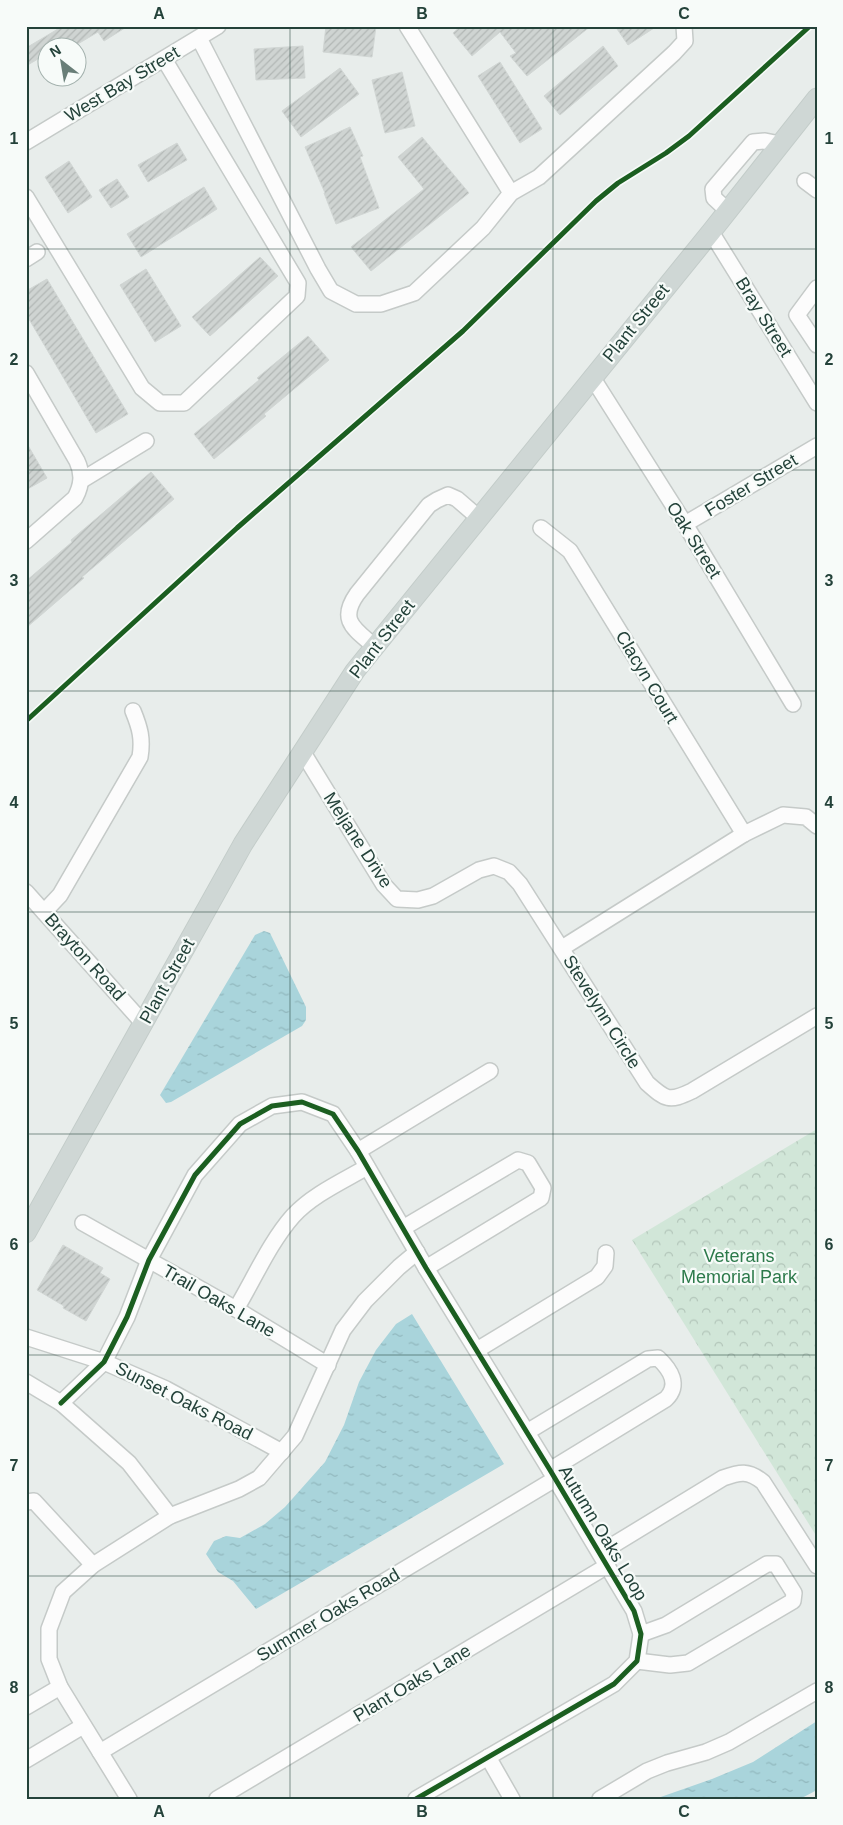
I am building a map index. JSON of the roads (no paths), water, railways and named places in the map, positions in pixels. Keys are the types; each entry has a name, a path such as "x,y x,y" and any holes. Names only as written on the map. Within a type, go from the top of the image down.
{"main road":[{"name":"Plant Street","path":"26,1233 243,844 355,671 728,211 817,98"}],"street":[{"name":"West Bay Street","path":"26,142 218,26"},
{"path":"407,26 511,193"},
{"path":"198,38 331,291 356,304 381,304 414,293 482,228 511,193 539,177 674,53 685,41 684,26"},
{"path":"26,197 142,388 160,402 184,403 297,296 298,283 164,58"},
{"path":"728,211 714,198 713,189 752,142 765,141 780,144"},
{"name":"Bray Street","path":"711,232 817,403"},
{"path":"817,288 797,315 817,345"},
{"path":"26,373 77,461 81,469 82,480 75,498 26,540"},
{"name":"Oak Street","path":"592,378 685,524 793,704"},
{"path":"82,480 146,441"},
{"name":"Foster Street","path":"685,524 817,446"},
{"path":"375,647 354,627 350,620 348,612 350,604 357,594 429,505 437,500 448,495 457,499 479,518"},
{"name":"Clacyn Court","path":"541,528 570,550 744,834"},
{"path":"44,912 60,895 140,757 142,743 133,711"},
{"name":"Meljane Drive","path":"302,751 384,885 397,899 418,900 433,896 479,870 494,866 509,872 520,884 562,948"},
{"name":"Stevelynn Circle","path":"817,826 806,817 783,815 744,834 562,948 647,1083 662,1096 676,1098 692,1091 817,1016"},
{"name":"Brayton Road","path":"26,892 143,1023"},
{"path":"358,1151 490,1071"},
{"name":"Autumn Oaks Loop","path":"61,1403 104,1362 127,1317 149,1260 195,1175 240,1124 272,1106 302,1102 333,1114 358,1151 426,1268 553,1474 634,1611 641,1634 637,1661"},
{"path":"403,1228 518,1160 528,1163 544,1188 540,1198 426,1268"},
{"path":"236,1309 281,1232 294,1215 325,1191 367,1167"},
{"name":"Trail Oaks Lane","path":"83,1223 236,1309 328,1365"},
{"path":"129,1799 60,1687 49,1659 49,1630 63,1592 93,1565 170,1516 239,1489 259,1478 295,1436 343,1330 365,1301 417,1252"},
{"path":"477,1350 597,1277 605,1266 606,1253"},
{"name":"Sunset Oaks Road","path":"26,1337 104,1362 166,1389 282,1452"},
{"name":"Summer Oaks Road","path":"100,1752 553,1474 666,1399 672,1394 674,1386 668,1371 658,1358 648,1359 526,1432"},
{"path":"26,1382 61,1403 129,1463 170,1516"},
{"name":"Plant Oaks Lane","path":"217,1799 603,1560 723,1478 738,1473 753,1475 763,1482 817,1566"},
{"path":"26,1502 34,1501 93,1565"},
{"path":"416,1799 614,1684 637,1661 670,1665 688,1663 793,1601 794,1593 776,1564 767,1564 666,1625 641,1634"},
{"path":"26,1708 60,1687"},
{"path":"600,1799 647,1771 706,1752 729,1742 817,1691"},
{"path":"26,1760 83,1726"},
{"path":"488,1757 512,1799"}],"water":[{"path":"264,931 270,933 306,1007 306,1020 302,1026 171,1102 166,1103 160,1095 255,935"},
{"path":"412,1314 504,1464 256,1609 233,1581 218,1572 206,1554 214,1541 226,1536 240,1538 265,1524 285,1507 325,1462 344,1425 359,1382 376,1350 396,1324"},
{"path":"817,1721 817,1790 800,1799 655,1799 753,1762"}],"park label":[{"name":"Veterans Memorial Park","path":"739,1266"}]}
